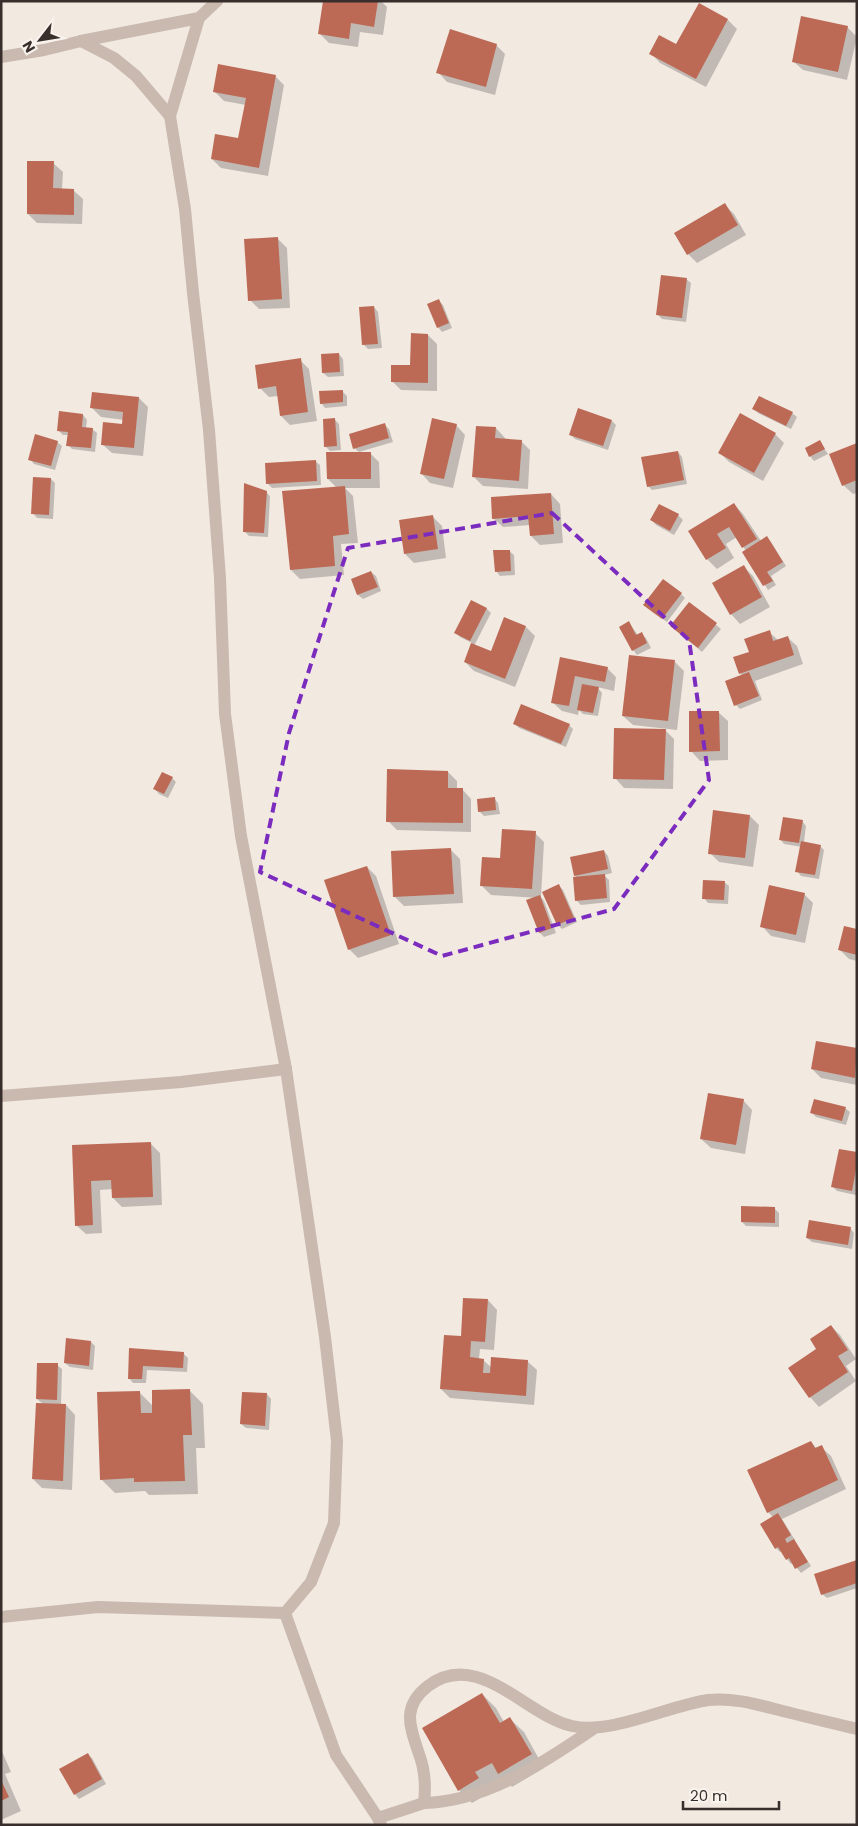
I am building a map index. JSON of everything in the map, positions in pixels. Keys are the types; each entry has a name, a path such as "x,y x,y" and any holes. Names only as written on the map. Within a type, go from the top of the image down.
{"street":[{"path":"217,1 199,18 170,116 186,209 193,294 209,430 220,578 225,714 241,836 286,1070 325,1338 337,1441 334,1523 311,1582 286,1613"},
{"path":"1,70 3,57 199,18"},
{"path":"81,41 114,58 129,70 170,116"},
{"path":"1,1096 181,1082 286,1070"},
{"path":"1,1617 98,1608 286,1613"},
{"path":"286,1613 336,1755 379,1821 424,1802 445,1802 502,1782 555,1756 594,1729 709,1700 738,1700 857,1729"},
{"path":"424,1802 426,1785 420,1755 414,1741 409,1719 414,1702 428,1686 442,1678 465,1674 485,1679 547,1715 571,1726 594,1729"}],"highlighted area":[{"path":"552,513 689,640 709,780 614,909 442,956 260,872 289,733 348,548"}],"building":[{"path":"323,1 378,1 374,27 351,23 349,39 318,34"},
{"path":"699,3 728,19 696,79 649,54 659,35 676,44"},
{"path":"801,16 848,26 838,72 792,62"},
{"path":"450,29 497,44 486,87 436,73"},
{"path":"218,64 276,75 259,168 211,159 215,134 238,138 246,98 213,92"},
{"path":"27,161 54,161 53,188 74,189 74,215 27,214"},
{"path":"725,203 738,225 687,255 674,233"},
{"path":"278,237 282,299 248,301 244,239"},
{"path":"661,275 687,278 682,318 656,315"},
{"path":"439,299 449,323 437,328 427,304"},
{"path":"374,306 378,344 362,345 359,307"},
{"path":"411,333 428,334 428,383 391,382 391,365 410,365"},
{"path":"339,353 340,372 322,373 321,354"},
{"path":"301,358 308,412 280,416 276,386 258,389 255,365"},
{"path":"343,390 343,402 320,404 319,391"},
{"path":"92,392 139,397 134,448 101,445 103,422 122,424 123,412 90,408"},
{"path":"759,396 793,412 786,426 752,409"},
{"path":"578,408 612,420 603,446 569,435"},
{"path":"59,411 83,414 82,427 93,428 91,448 66,446 68,432 57,431"},
{"path":"740,413 776,433 754,473 718,453"},
{"path":"335,418 337,446 324,447 323,419"},
{"path":"432,418 457,424 444,479 420,474"},
{"path":"385,423 389,438 353,449 349,434"},
{"path":"476,426 496,427 495,438 522,440 519,481 472,477"},
{"path":"35,434 58,441 51,466 28,460"},
{"path":"820,440 825,449 809,457 805,448"},
{"path":"857,443 857,480 842,486 829,454"},
{"path":"678,451 684,480 647,487 641,457"},
{"path":"326,452 371,452 371,479 327,479"},
{"path":"316,460 317,481 266,484 265,463"},
{"path":"33,477 51,478 49,515 31,514"},
{"path":"244,483 267,491 264,533 243,532"},
{"path":"345,486 349,534 333,536 335,566 290,570 282,491"},
{"path":"551,493 554,534 530,536 528,516 492,519 491,497"},
{"path":"734,503 757,539 742,548 729,527 717,534 726,548 706,560 688,531"},
{"path":"659,504 679,514 670,531 650,520"},
{"path":"433,515 438,549 404,554 399,520"},
{"path":"767,536 783,562 767,572 773,581 763,586 742,552"},
{"path":"493,550 510,550 511,571 495,572"},
{"path":"744,565 762,597 730,615 712,583"},
{"path":"371,571 378,587 357,595 351,579"},
{"path":"663,579 682,593 662,619 643,605"},
{"path":"471,600 487,608 470,641 454,633"},
{"path":"689,602 717,623 698,648 670,626"},
{"path":"504,617 526,626 505,679 464,662 471,643 491,651"},
{"path":"629,621 636,635 642,632 647,643 632,651 619,627"},
{"path":"770,630 773,641 788,636 794,655 739,674 733,657 749,652 744,639"},
{"path":"629,655 675,660 668,721 622,716"},
{"path":"560,657 608,667 605,682 575,676 569,706 551,703"},
{"path":"749,672 759,696 734,706 725,681"},
{"path":"582,684 599,687 593,713 577,710"},
{"path":"521,704 570,724 561,744 513,724"},
{"path":"689,711 719,711 720,751 689,752"},
{"path":"614,728 666,729 664,780 613,779"},
{"path":"387,769 448,771 448,788 463,788 463,823 386,822"},
{"path":"162,772 173,777 164,794 153,789"},
{"path":"495,797 496,810 478,812 477,799"},
{"path":"713,810 750,815 745,858 708,854"},
{"path":"783,817 803,820 799,843 779,840"},
{"path":"502,829 536,831 532,889 480,886 482,857 500,858"},
{"path":"801,841 821,845 815,875 795,872"},
{"path":"451,848 454,894 393,897 391,851"},
{"path":"604,850 608,869 574,876 570,857"},
{"path":"367,866 391,935 348,950 324,880"},
{"path":"605,874 607,898 575,901 573,877"},
{"path":"703,880 725,881 724,900 702,899"},
{"path":"559,884 574,918 557,925 542,892"},
{"path":"769,885 805,893 796,935 760,927"},
{"path":"540,895 552,928 539,933 526,900"},
{"path":"844,926 857,929 857,955 838,950"},
{"path":"816,1041 857,1048 855,1078 811,1069"},
{"path":"708,1093 744,1099 736,1145 700,1139"},
{"path":"814,1099 846,1107 842,1121 810,1113"},
{"path":"151,1142 153,1197 112,1198 111,1180 91,1181 93,1225 75,1226 72,1145"},
{"path":"839,1149 857,1152 857,1164 852,1191 831,1187"},
{"path":"741,1206 775,1207 775,1223 741,1222"},
{"path":"809,1220 851,1227 848,1245 806,1238"},
{"path":"463,1298 488,1299 485,1342 471,1341 470,1357 484,1359 483,1373 490,1373 491,1357 528,1360 526,1396 440,1389 444,1335 461,1336"},
{"path":"831,1325 848,1350 838,1356 848,1372 809,1398 788,1368 816,1349 810,1339"},
{"path":"66,1338 91,1341 89,1366 64,1363"},
{"path":"129,1348 184,1352 183,1368 143,1366 142,1379 128,1379"},
{"path":"37,1363 58,1363 57,1400 36,1399"},
{"path":"190,1389 192,1435 183,1435 185,1481 134,1482 134,1478 100,1480 97,1392 140,1391 141,1413 152,1413 152,1390"},
{"path":"242,1392 267,1393 265,1426 240,1424"},
{"path":"36,1403 66,1404 63,1481 32,1479"},
{"path":"811,1441 815,1448 822,1445 838,1480 767,1513 747,1470"},
{"path":"778,1513 791,1535 785,1539 787,1543 794,1539 808,1562 795,1569 789,1558 786,1560 778,1547 775,1549 760,1524"},
{"path":"857,1560 857,1583 821,1595 814,1574"},
{"path":"482,1693 500,1723 510,1717 532,1754 498,1774 492,1763 475,1772 479,1778 458,1791 422,1728"},
{"path":"88,1753 102,1779 74,1795 59,1769"},
{"path":"1,1780 9,1797 1,1801"}]}
